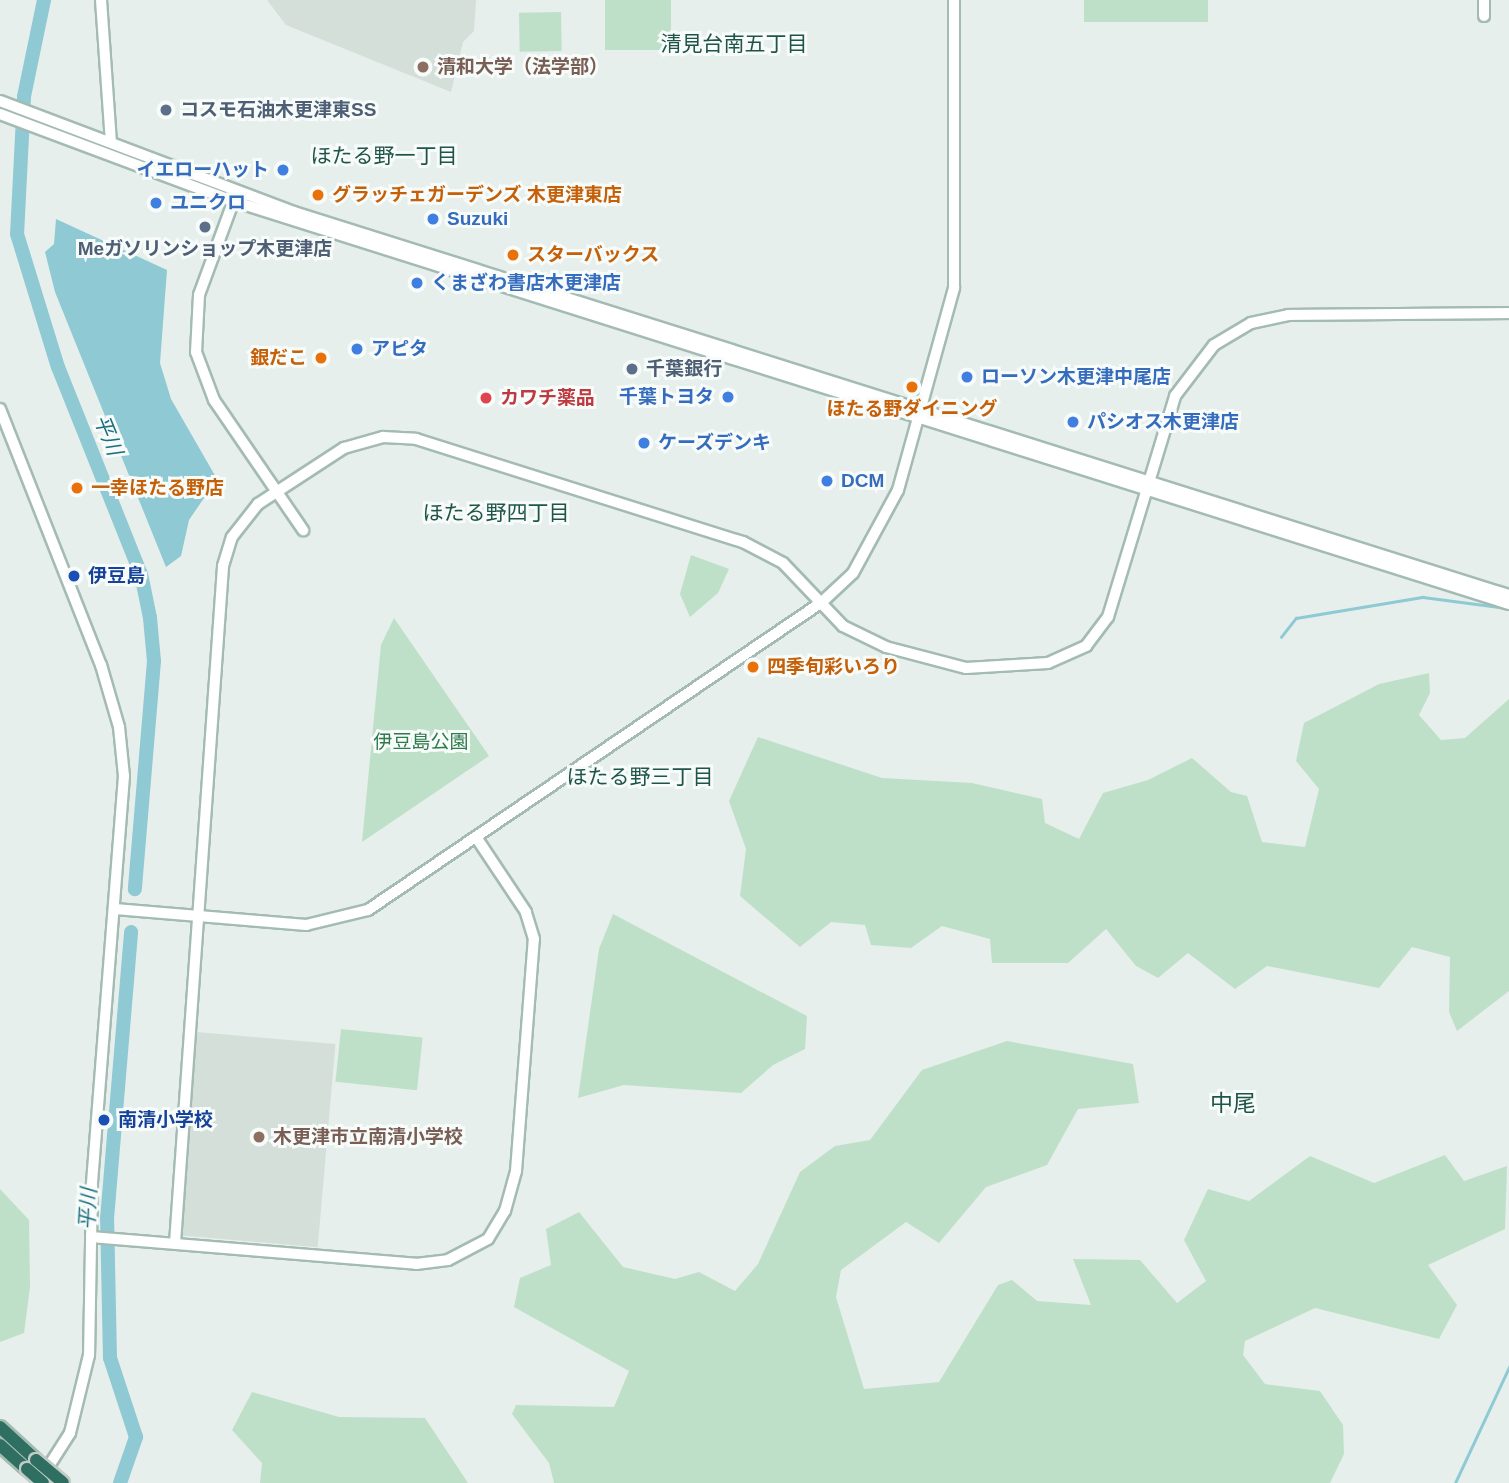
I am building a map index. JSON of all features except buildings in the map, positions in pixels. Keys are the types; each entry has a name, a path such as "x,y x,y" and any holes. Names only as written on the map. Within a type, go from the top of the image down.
{"highway":[{"path":"0,1427 32,1464 41,1483"},
{"path":"0,1445 63,1483"}],"street":[{"path":"101,0 111,143"},
{"path":"115,909 334,922 383,902 822,602 873,545 920,414 956,278 954,0"},
{"path":"1484,0 1484,16"},
{"path":"0,101 111,143 235,196"},
{"path":"0,114 235,196 1509,604"},
{"path":"235,196 199,295 196,352 214,400 303,530"},
{"path":"175,1244 223,566 246,516 276,492 362,441 416,439 743,542 783,563 843,626 867,640 966,668 1059,660 1086,646 1108,617 1188,372 1213,345 1251,323 1288,315 1509,313"},
{"path":"0,410 113,702 124,787 91,1330 82,1394 66,1443 41,1483"},
{"path":"1150,487 1509,595"},
{"path":"97,1237 416,1264 448,1260 488,1239 505,1211 516,1171 534,939 526,912 475,837"}],"shaded area":[{"name":"清和大学（法学部）","path":"267,0 476,0 474,31 463,42 451,92 286,25"},
{"name":"木更津市立南清小学校","path":"197,1032 335,1044 318,1247 179,1235"}],"green space":[{"path":"605,0 671,0 671,50 605,50"},
{"path":"1084,0 1208,0 1208,22 1084,22"},
{"path":"561,12 562,51 520,52 519,13"},
{"path":"691,555 729,569 718,593 690,617 680,594"},
{"name":"伊豆島公園","path":"394,618 489,756 362,842 381,645"},
{"path":"1429,673 1430,693 1419,715 1441,740 1465,738 1509,699 1509,991 1457,1031 1449,1012 1450,957 1412,947 1379,988 1267,966 1235,989 1188,953 1158,978 1136,966 1106,929 1068,963 992,963 990,939 942,926 911,948 871,945 865,925 831,922 800,947 740,896 746,849 729,801 758,737 882,778 972,783 1042,799 1045,823 1079,839 1103,793 1148,780 1192,758 1231,792 1247,796 1262,842 1305,847 1319,789 1296,761 1304,723 1379,684"},
{"path":"613,914 807,1016 805,1049 773,1065 741,1093 624,1085 578,1098 599,949"},
{"path":"341,1029 423,1038 417,1090 335,1082"},
{"path":"1007,1041 1133,1064 1139,1103 1078,1109 1047,1165 986,1187 939,1243 906,1222 841,1270 836,1297 864,1389 939,1382 998,1285 1012,1280 1037,1301 1091,1305 1073,1259 1140,1260 1177,1303 1206,1281 1184,1240 1208,1189 1249,1201 1310,1156 1374,1183 1445,1155 1464,1181 1507,1166 1505,1229 1428,1265 1457,1305 1439,1339 1315,1308 1245,1341 1243,1355 1265,1384 1320,1391 1343,1425 1344,1454 1330,1483 554,1483 549,1463 512,1414 516,1405 614,1407 629,1371 514,1307 520,1278 551,1265 546,1229 579,1212 623,1267 675,1279 699,1272 735,1291 758,1264 800,1172 835,1146 870,1140 922,1070"},
{"path":"0,1189 29,1220 30,1287 24,1333 0,1342"},
{"path":"252,1392 339,1417 425,1418 468,1483 260,1483 262,1463 232,1430"}],"water":[{"path":"56,219 167,270 160,363 171,399 217,479 189,520 181,556 166,567 55,292 45,252 54,244"}],"waterway":[{"name":"平川","path":"44,0 24,97 17,234 58,367 141,574 150,618 154,661 135,889"},
{"path":"1281,637 1296,618 1423,597 1506,608"},
{"name":"平川","path":"120,1483 136,1437 110,1358 107,1219 131,932"},
{"path":"1455,1483 1509,1367"}],"place":[{"name":"清和大学（法学部）","path":"423,67"},
{"name":"コスモ石油木更津東SS","path":"166,110"},
{"name":"イエローハット","path":"283,170"},
{"name":"グラッチェガーデンズ 木更津東店","path":"318,195"},
{"name":"ユニクロ","path":"156,203"},
{"name":"Suzuki","path":"433,219"},
{"name":"Meガソリンショップ木更津店","path":"205,227"},
{"name":"スターバックス","path":"513,255"},
{"name":"くまざわ書店木更津店","path":"417,283"},
{"name":"アピタ","path":"357,349"},
{"name":"銀だこ","path":"321,358"},
{"name":"千葉銀行","path":"632,369"},
{"name":"ローソン木更津中尾店","path":"967,377"},
{"name":"ほたる野ダイニング","path":"912,387"},
{"name":"千葉トヨタ","path":"728,397"},
{"name":"カワチ薬品","path":"486,398"},
{"name":"パシオス木更津店","path":"1073,422"},
{"name":"ケーズデンキ","path":"644,443"},
{"name":"DCM","path":"827,481"},
{"name":"一幸ほたる野店","path":"77,488"},
{"name":"伊豆島","path":"74,576"},
{"name":"四季旬彩いろり","path":"753,667"},
{"name":"南清小学校","path":"104,1120"},
{"name":"木更津市立南清小学校","path":"259,1137"}],"district":[{"name":"清見台南五丁目","path":"734,44"},
{"name":"ほたる野一丁目","path":"384,156"},
{"name":"ほたる野四丁目","path":"496,513"},
{"name":"ほたる野三丁目","path":"640,777"},
{"name":"中尾","path":"1233,1103"}]}
